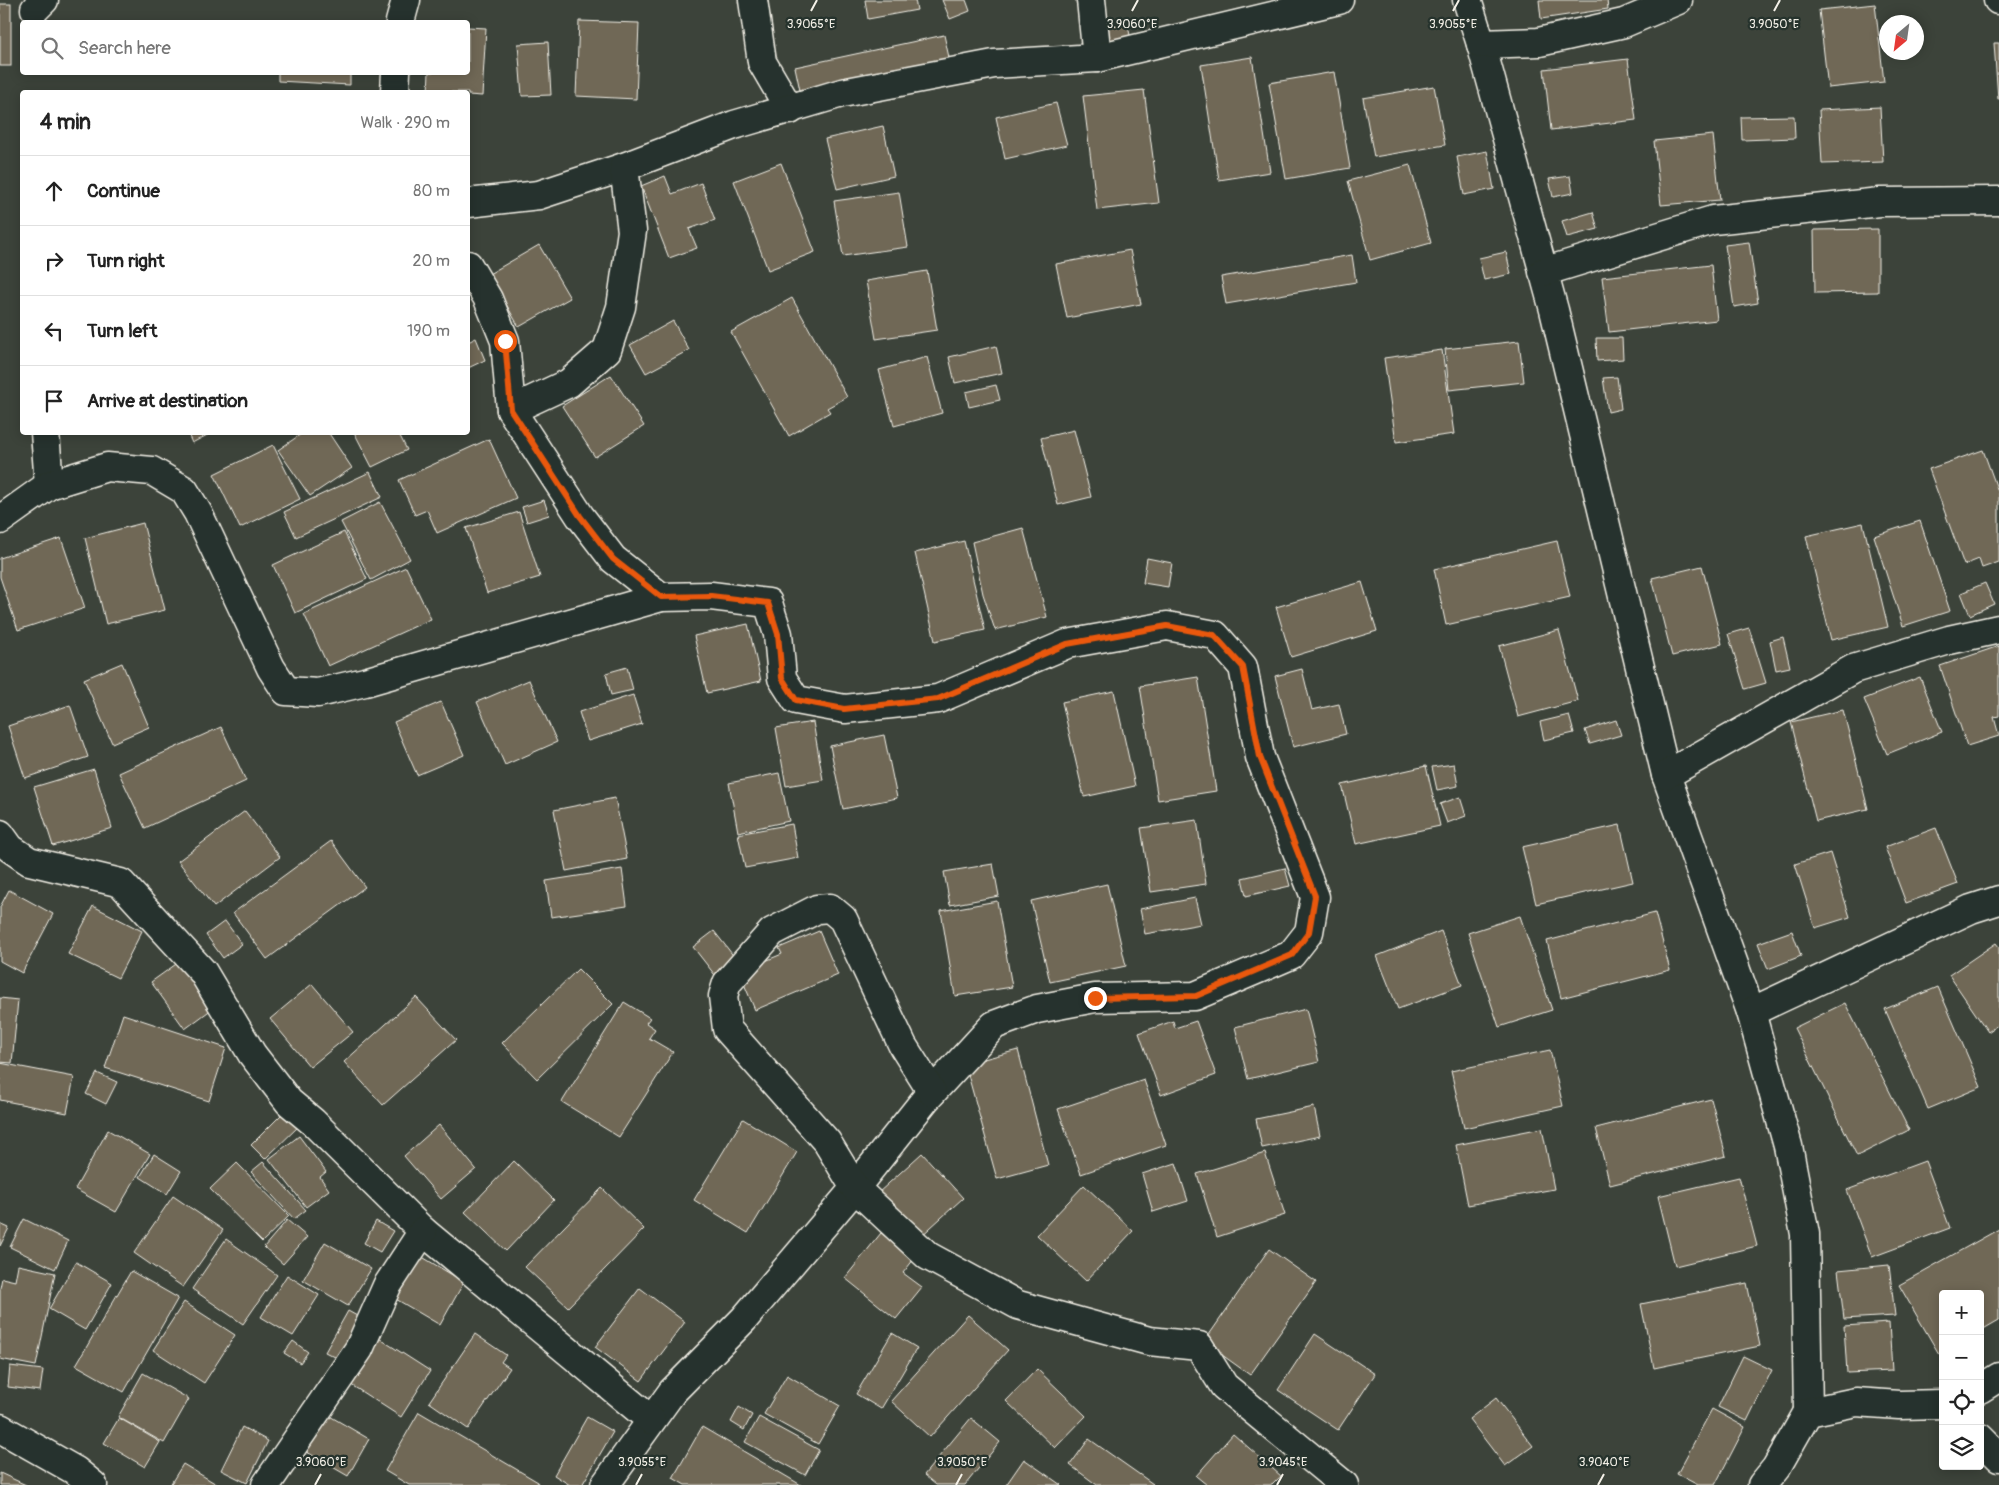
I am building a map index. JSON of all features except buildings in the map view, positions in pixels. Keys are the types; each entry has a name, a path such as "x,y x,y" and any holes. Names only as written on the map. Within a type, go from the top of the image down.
{"street":[{"path":"401,20 406,0"},
{"path":"753,0 762,62 790,110"},
{"path":"1091,0 1097,58"},
{"path":"470,203 539,195 624,167 734,125 790,110 842,93 994,64 1097,58 1339,0"},
{"path":"1467,0 1481,44 1554,310 1666,775 1751,1012 1788,1146 1805,1234 1808,1412 1776,1468 1762,1485"},
{"path":"1481,44 1539,42 1624,23 1678,0"},
{"path":"395,90 396,75"},
{"path":"511,410 569,383 607,350 621,307 632,231 624,167"},
{"path":"1543,272 1713,220 1880,202 1999,201"},
{"path":"470,268 488,299 505,341 511,410 580,516 613,559 661,597"},
{"path":"45,435 49,485"},
{"path":"0,520 49,485 107,467 152,471 184,490 198,513 271,668 286,691 318,692 365,682 661,597 711,596 768,603 778,634 782,678 796,700 844,709 938,699 1067,644 1167,626 1214,635 1243,667 1260,757 1315,896 1309,932 1292,955 1196,996 1095,998 1037,1009 994,1025 932,1092 855,1188 744,1319 672,1392 605,1485"},
{"path":"1666,775 1852,669 1949,640 1999,629"},
{"path":"0,834 10,848 29,861 121,884 204,972 252,1054 289,1102 313,1122 423,1231 651,1420"},
{"path":"1751,1012 1971,909 1999,900"},
{"path":"932,1092 903,1046 843,919 830,908 816,909 772,932 727,982 723,996 727,1029 827,1142 855,1188 928,1256 1018,1305 1150,1340 1200,1346 1224,1386 1344,1485"},
{"path":"266,1485 359,1349 387,1286 423,1231"},
{"path":"1984,1387 1999,1378"},
{"path":"1808,1412 1856,1402 1899,1405 1939,1404"},
{"path":"0,1428 76,1471 93,1485"},
{"path":"1984,1442 1999,1457"}],"route":[{"path":"505,341 511,410 580,516 613,559 661,597 711,596 768,603 778,634 782,678 796,700 844,709 938,699 1067,644 1167,626 1214,635 1243,667 1260,757 1315,896 1309,932 1292,955 1196,996 1095,998"}]}
